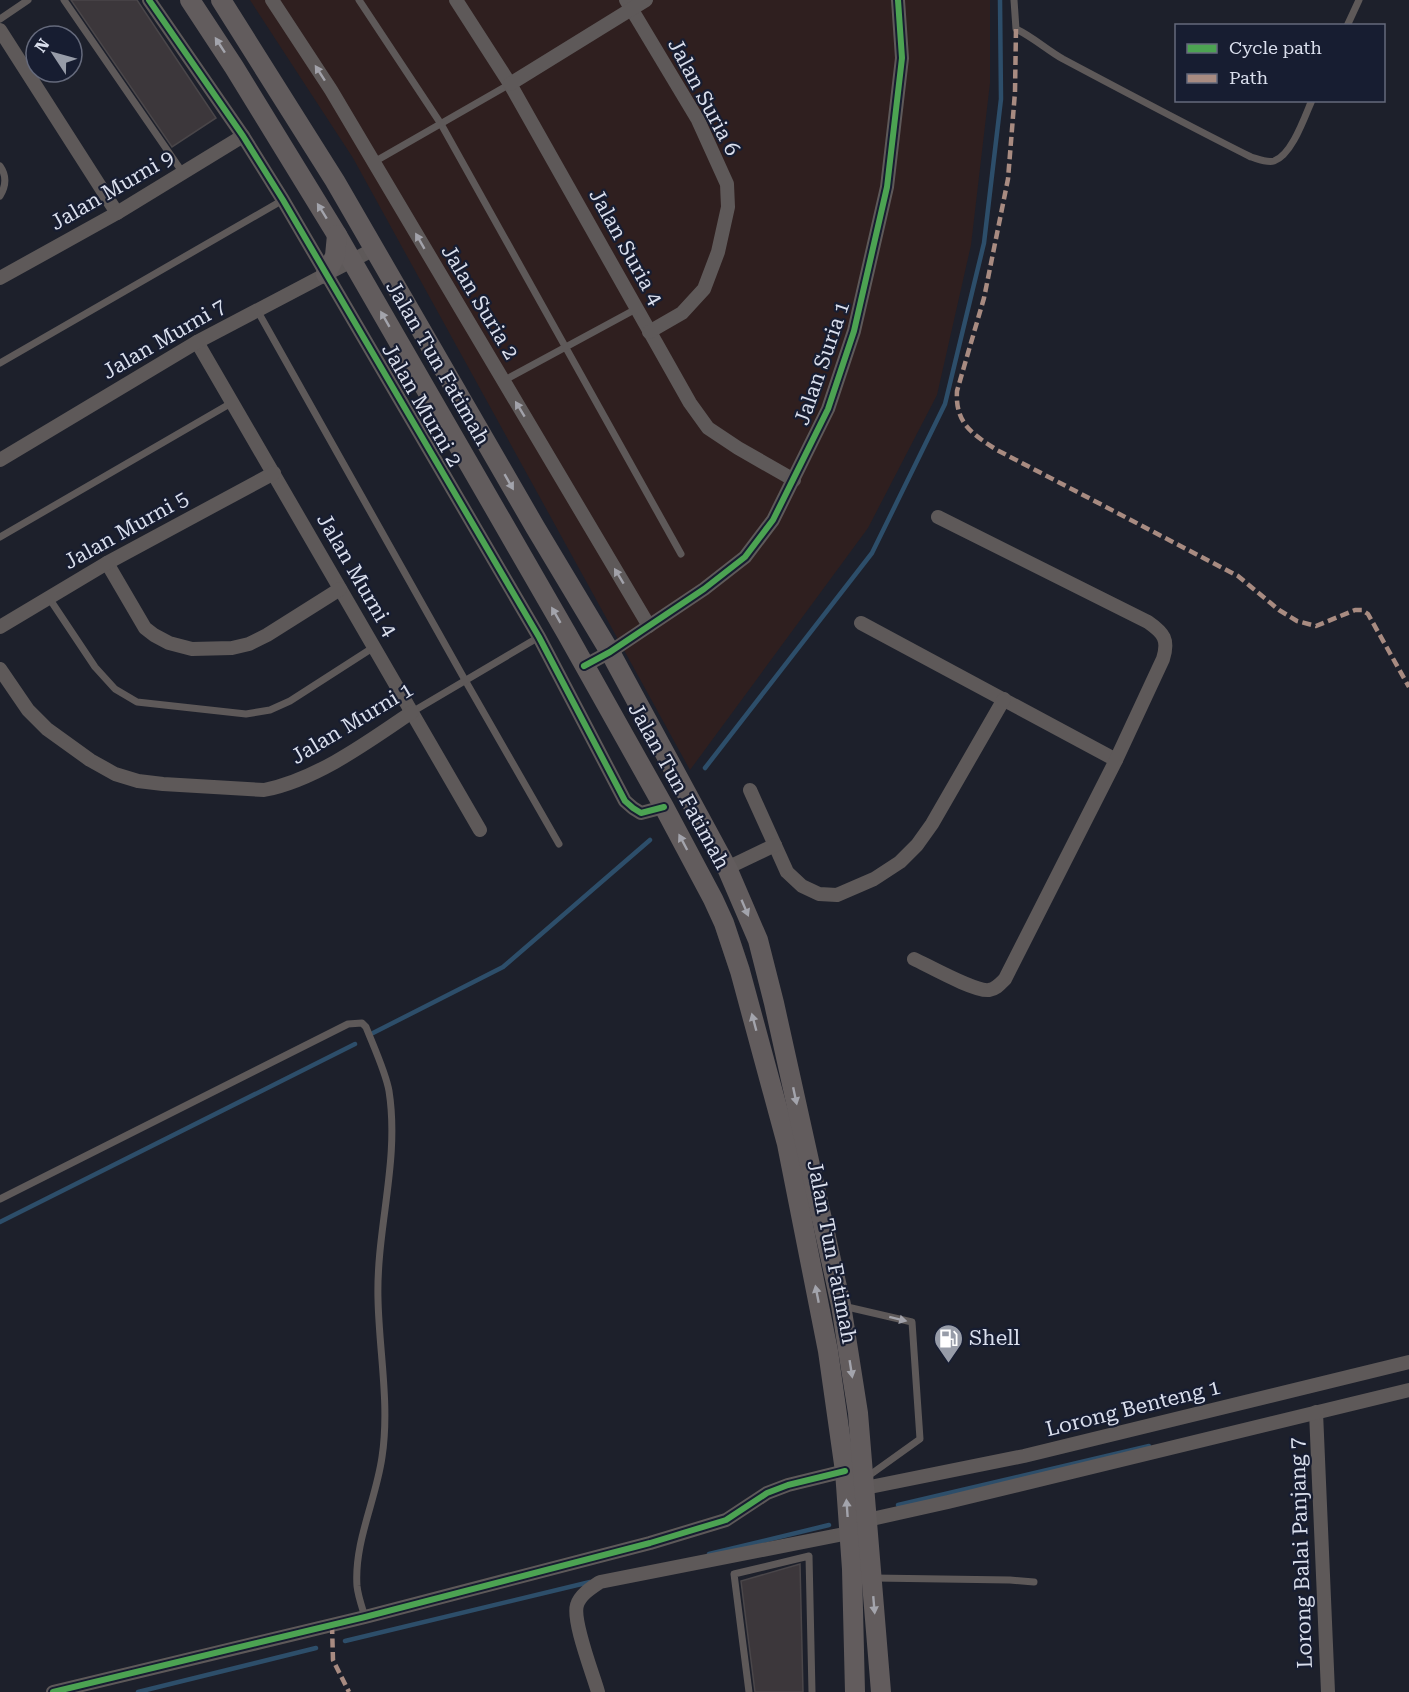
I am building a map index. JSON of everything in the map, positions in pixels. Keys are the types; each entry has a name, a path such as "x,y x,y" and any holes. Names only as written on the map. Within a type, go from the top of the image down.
{"main road":[{"name":"Jalan Tun Fatimah","path":"190,0 337,235 664,807 724,923 740,971 787,1144 828,1351 844,1471 849,1533 855,1630 855,1692"},
{"name":"Jalan Tun Fatimah","path":"221,0 335,181 610,652 727,868 758,940 841,1305 858,1413 881,1692"},
{"path":"326,274 335,256 337,235"}],"street":[{"name":"Jalan Murni 2","path":"148,0 243,136 283,200 539,637 625,801 641,813 664,807"},
{"name":"Jalan Suria 2","path":"272,0 331,90 649,626"},
{"name":"Jalan Suria 4","path":"456,0 510,84 690,403 708,428 794,480"},
{"path":"510,84 629,4 646,0"},
{"name":"Jalan Suria 1","path":"584,666 610,652 704,589 745,557 773,520 828,409 854,331 887,188 902,58 897,0"},
{"name":"Jalan Suria 6","path":"629,4 698,120 727,184 728,207 718,252 704,289 682,313 649,332"},
{"path":"0,30 117,213"},
{"name":"Jalan Murni 9","path":"0,278 117,213 243,136"},
{"name":"Jalan Murni 7","path":"0,460 197,342 374,249"},
{"name":"Jalan Murni 4","path":"197,342 480,830"},
{"name":"Jalan Murni 5","path":"0,627 107,563 273,473"},
{"path":"914,959 976,988 988,990 997,987 1005,979 1116,760 1167,648 1158,628 1148,622 938,517"},
{"path":"107,563 145,628 170,643 192,649 232,648 249,644 340,589"},
{"path":"861,623 1116,760"},
{"name":"Jalan Murni 1","path":"0,669 28,710 47,729 90,760 115,774 138,781 163,784 264,790 280,787 351,753 412,712"},
{"path":"750,790 788,872 802,886 819,894 837,895 874,879 900,862 917,845 932,825 1004,699"},
{"path":"727,868 775,845"},
{"name":"Lorong Benteng 1","path":"864,1484 1024,1455 1409,1362"},
{"path":"867,1520 1409,1389"},
{"name":"Lorong Balai Panjang 7","path":"1316,1412 1328,1692"},
{"path":"53,1692 365,1617 650,1543 726,1520 767,1493 788,1485 844,1471"},
{"path":"598,1692 576,1618 577,1604 586,1591 600,1582 849,1533"}],"lane":[{"path":"0,19 27,0"},
{"path":"64,0 183,173"},
{"path":"359,0 441,124 681,554"},
{"path":"1014,0 1016,29 1027,34 1056,55 1251,157 1263,161 1274,161 1283,155 1292,144 1311,102"},
{"path":"1348,24 1359,0"},
{"path":"374,162 510,84"},
{"path":"0,166 4,172 5,187 0,196"},
{"path":"0,363 283,200"},
{"path":"503,381 636,309"},
{"path":"257,310 559,844"},
{"path":"0,537 233,402"},
{"path":"49,598 94,667 115,689 137,702 246,714 270,710 290,701 374,647"},
{"name":"Jalan Murni 1","path":"412,712 539,637"},
{"path":"0,1199 348,1024 362,1023 366,1027 389,1089 393,1150 379,1249 378,1298 384,1386 384,1435 382,1458 362,1537 357,1569 357,1588 365,1617"},
{"path":"841,1305 912,1322 920,1439 864,1484"},
{"path":"749,1692 734,1574 809,1556 812,1692"},
{"path":"872,1578 1034,1582"}],"shaded area":[{"path":"250,0 990,0 990,83 971,245 937,395 868,528 690,770 353,158"}],"building":[{"path":"71,0 137,0 216,118 172,147"},
{"path":"800,1564 803,1692 755,1692 741,1581"}],"waterway":[{"path":"705,768 872,553 945,404 984,243 1001,99 1000,0"},
{"path":"373,1033 503,967 650,840"},
{"path":"0,1222 355,1044"},
{"path":"898,1505 1149,1446"},
{"path":"709,1554 829,1525"},
{"path":"345,1641 590,1582"},
{"path":"138,1692 316,1648"}],"marked path":[{"path":"1016,29 1015,92 1008,179 984,298 957,391 957,402 962,420 973,433 997,450 1238,576 1279,610 1297,621 1316,626 1355,610 1362,610 1368,614 1409,687"},
{"path":"332,1625 333,1660 349,1692"}],"cycle path":[{"path":"149,0 243,136 283,200 539,637 625,801 641,813 664,807"},
{"path":"584,666 610,652 704,589 745,557 773,520 828,409 854,331 887,187 902,58 898,0"},
{"path":"53,1692 365,1617 650,1543 726,1520 767,1493 788,1485 845,1471"}],"place":[{"name":"Shell","path":"948,1364"}]}
